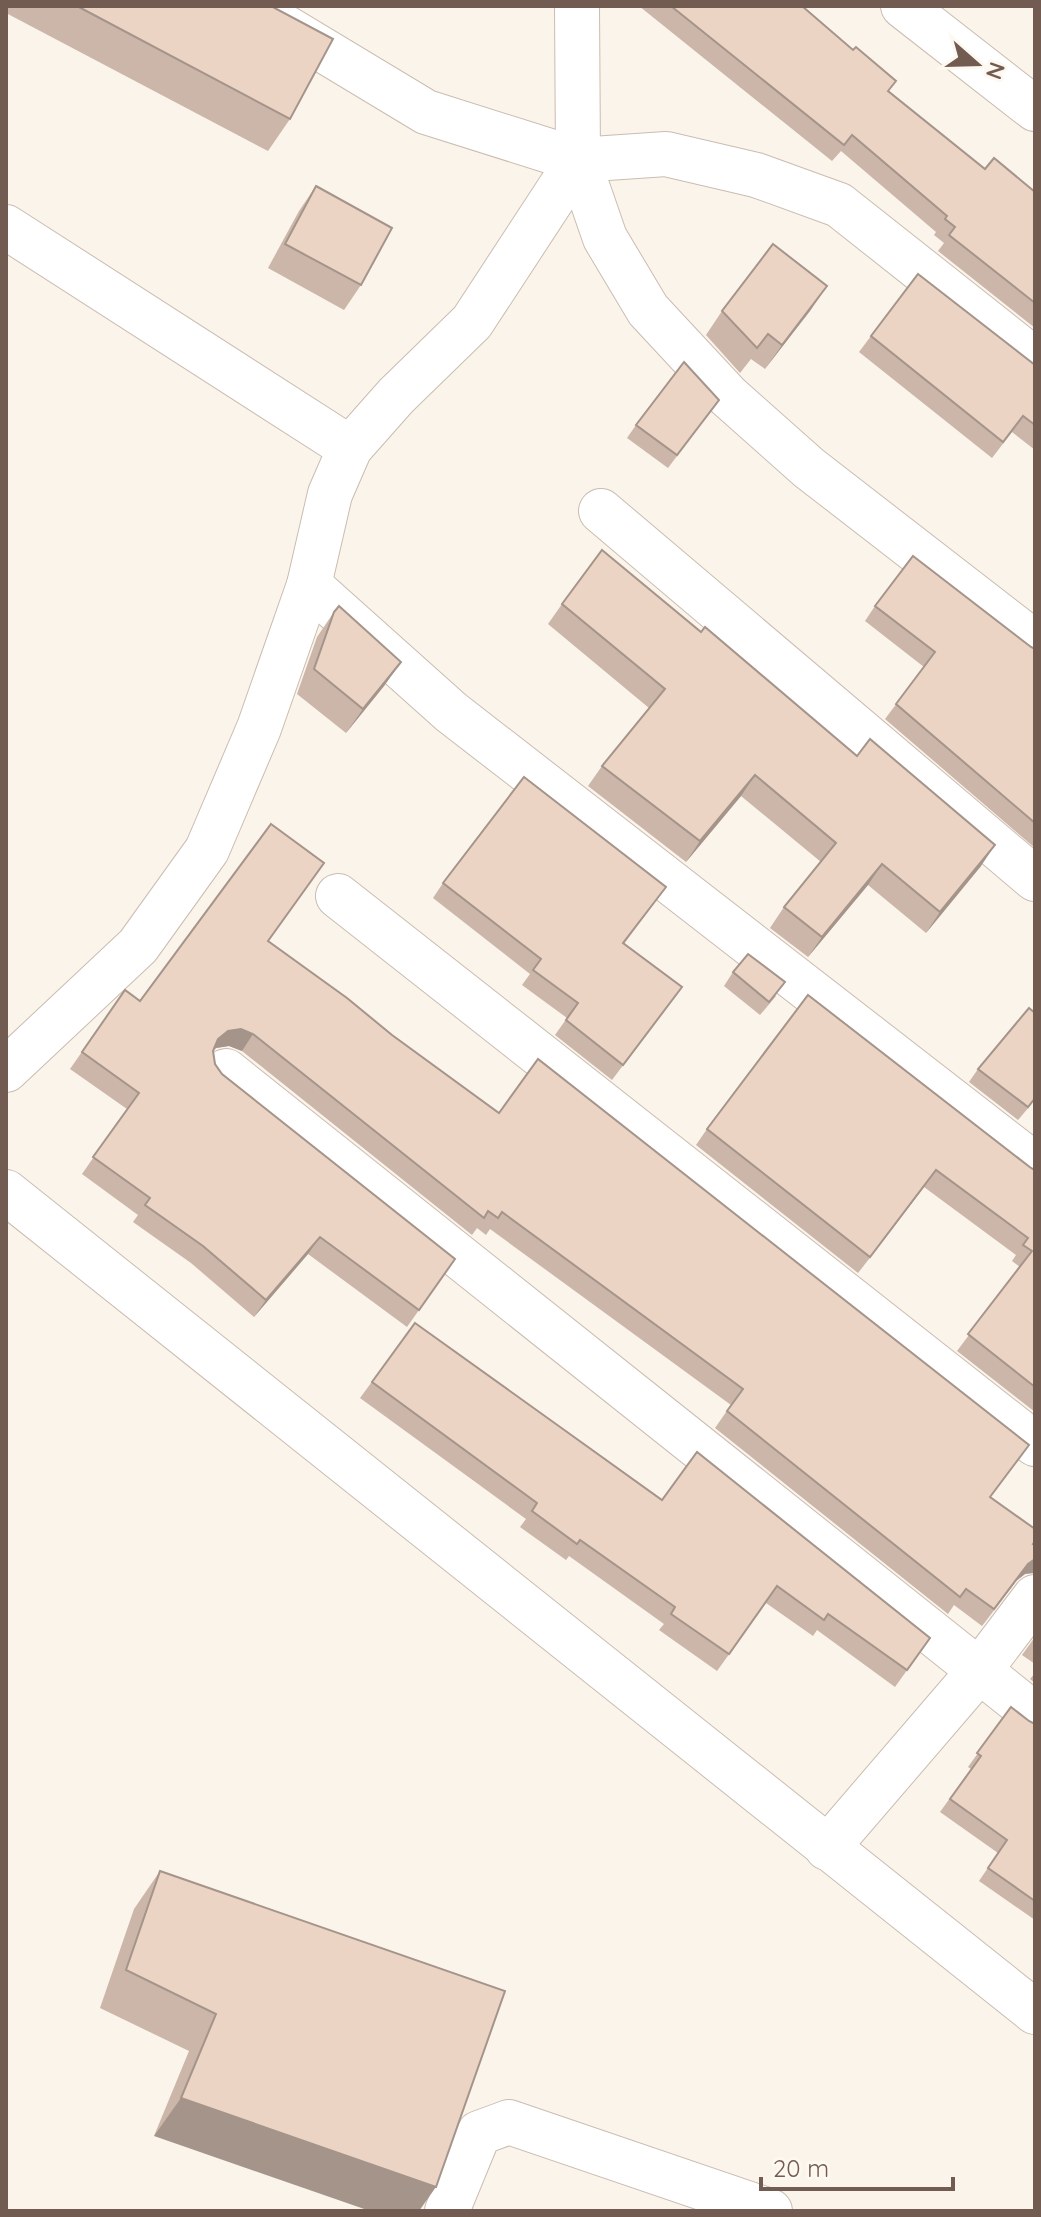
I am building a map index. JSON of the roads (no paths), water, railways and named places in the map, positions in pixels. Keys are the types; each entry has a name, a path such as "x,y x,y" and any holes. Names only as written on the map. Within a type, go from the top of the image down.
{"street":[{"path":"250,6 426,112 578,160 666,154 756,175 839,205 1035,360"},
{"path":"577,6 578,160 605,238 648,310 728,396 809,468 1035,643"},
{"path":"903,6 1035,109"},
{"path":"6,1070 138,946 207,850 259,728 309,585 330,494 350,448 396,396 472,322 578,160"},
{"path":"6,227 350,448"},
{"path":"601,511 1035,879"},
{"path":"309,585 451,712 1035,1165"},
{"path":"338,896 1035,1444"},
{"path":"226,1071 1035,1715"},
{"path":"6,1192 1035,2012"},
{"path":"827,1848 979,1671 1035,1597"},
{"path":"447,2211 479,2133 509,2122 770,2211"}]}
